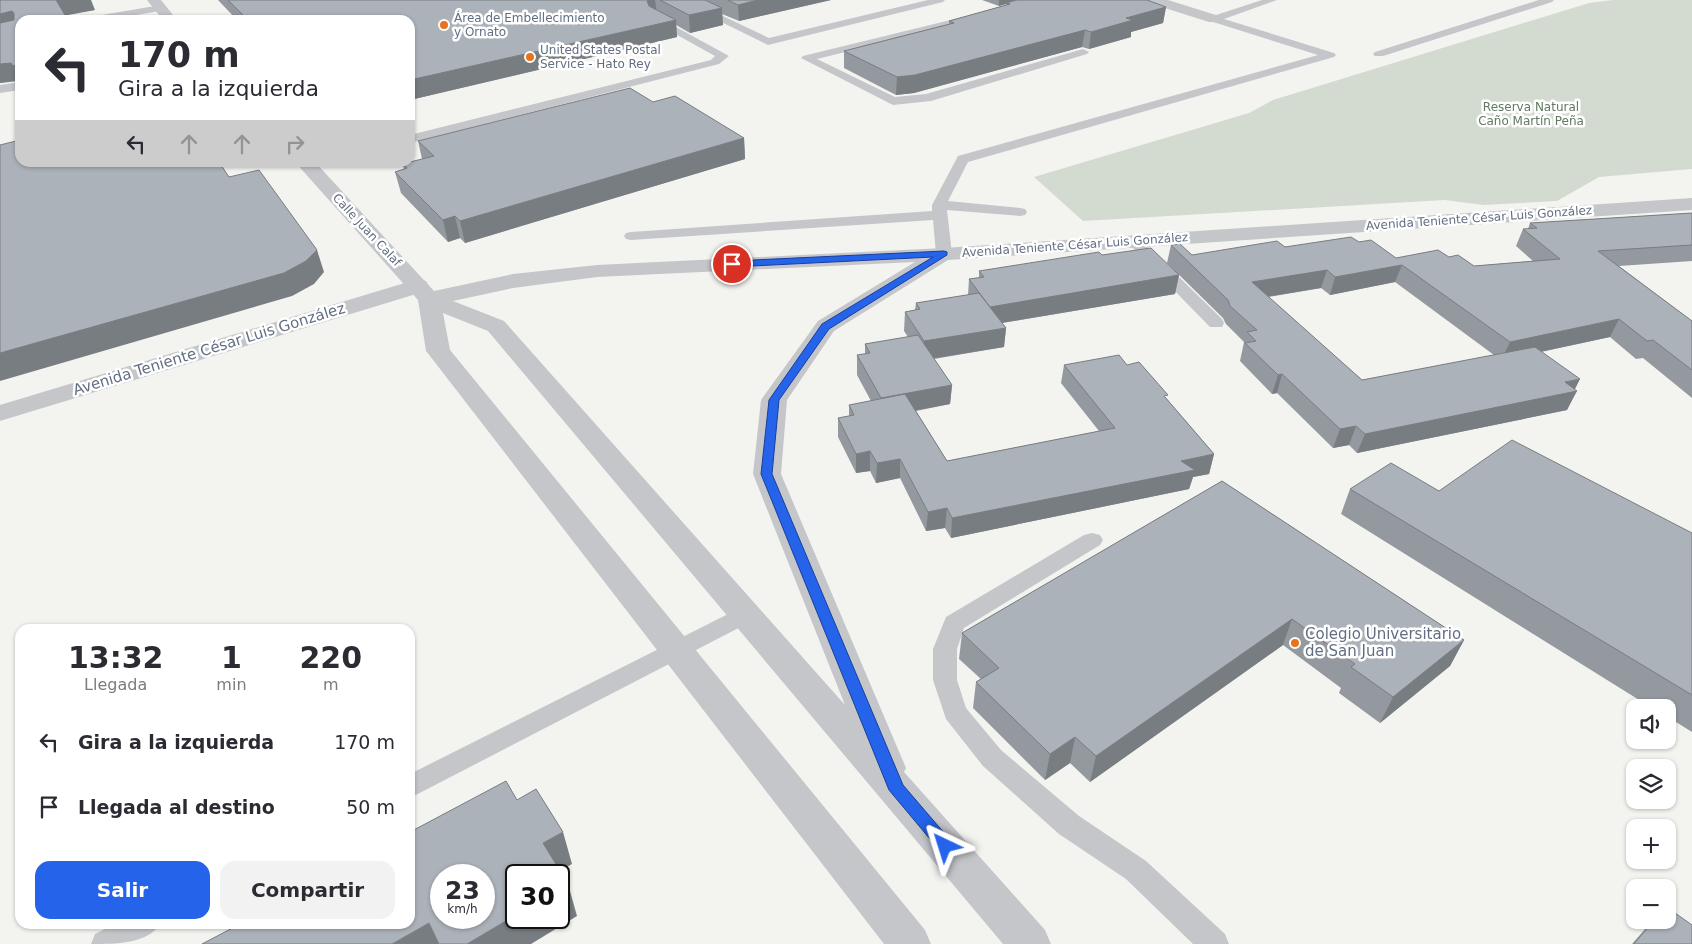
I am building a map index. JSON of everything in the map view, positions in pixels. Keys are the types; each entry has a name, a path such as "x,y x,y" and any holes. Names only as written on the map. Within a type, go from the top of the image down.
{"street":[{"path":"1154,0 1214,19"},
{"path":"157,4 166,15"},
{"name":"Calle Juan Calaf","path":"312,167 423,292"},
{"name":"Avenida Teniente César Luis González","path":"0,413 423,292 513,280 597,271 944,254 1688,206"},
{"path":"897,790 766,474 774,400 826,326 944,254"},
{"path":"423,292 496,326 1030,944"},
{"path":"423,292 438,350 910,944"}],"lane":[{"path":"704,10 768,42 940,0"},
{"path":"1214,19 1272,0"},
{"path":"1380,54 1549,0"},
{"path":"122,15 157,4"},
{"path":"990,14 807,58 893,101 927,98 1083,52"},
{"path":"415,138 715,62 723,56 656,18"},
{"path":"944,254 940,210 963,159 1330,55 1214,19"},
{"path":"0,90 15,87"},
{"path":"0,101 15,98"},
{"path":"631,236 940,210 1020,212"},
{"path":"1134,241 1216,323"},
{"path":"1092,540 954,623 946,649 945,680 955,712 992,758 1069,825 1136,870 1214,944"},
{"path":"415,784 746,614"},
{"path":"106,944 135,929"}],"green space":[{"name":"Reserva Natural Caño Martín Peña","path":"1613,0 1692,0 1692,169 1599,177 1557,201 1483,205 1445,200 1083,221 1034,177 1249,113 1273,100 1589,3"}],"building":[{"path":"0,0 56,0 65,15 15,15 15,65 13,66 11,63 0,64 0,23 14,20 14,13 12,11 0,14"},
{"path":"228,0 649,0 647,1 649,6 676,20 415,79 415,15 243,15"},
{"path":"660,0 705,0 722,8 689,15"},
{"path":"728,0 758,0 738,5"},
{"path":"1017,0 1147,0 1166,7 1126,18 1133,20 1091,32 1085,30 915,75 897,77 844,51 954,23 949,21 1010,4 1006,3"},
{"path":"630,88 653,102 675,96 744,138 460,221 455,216 443,220 395,172 407,168 406,167 415,167 415,161 434,156 418,141"},
{"path":"15,141 15,167 222,167 229,177 259,170 317,250 306,261 284,273 0,353 0,145"},
{"path":"1692,213 1692,245 1598,251 1692,321 1692,370 1653,340 1647,341 1619,319 1510,342 1402,265 1335,277 1327,270 1252,282 1362,380 1535,347 1580,379 1565,382 1577,391 1365,434 1356,426 1340,429 1282,374 1278,375 1245,343 1256,341 1247,332 1257,330 1230,306 1228,300 1171,245 1180,244 1192,255 1277,241 1285,247 1351,237 1359,242 1371,240 1396,258 1438,250 1449,257 1458,255 1474,266 1560,259 1523,229 1537,228 1530,223"},
{"path":"1151,248 1179,275 990,307 969,279 984,277 979,271 1099,252 1102,255"},
{"path":"979,293 1006,328 924,341 905,312 920,309 916,303"},
{"path":"918,335 952,385 881,398 857,355 870,353 865,344"},
{"path":"1119,355 1127,365 1139,362 1168,395 1164,396 1214,454 1181,461 1195,470 952,518 947,508 928,512 900,459 877,463 870,451 856,454 838,418 854,415 849,405 905,394 947,461 1115,428 1064,365"},
{"path":"1512,440 1692,533 1692,695 1350,489 1391,463 1439,491"},
{"path":"1222,481 1464,640 1393,697 1351,667 1355,664 1292,619 1096,756 1075,737 1050,754 976,682 999,668 962,633"},
{"path":"506,781 517,800 536,789 563,832 543,843 556,864 505,864 505,922 495,927 495,864 430,864 430,925 429,923 392,944 202,944 230,929 415,929 415,829"},
{"path":"1676,914 1692,925 1692,944 1634,944 1646,929 1676,929"},
{"path":"432,929 492,929 467,944 439,944"}],"place":[{"name":"Área de Embellecimiento y Ornato","path":"444,25"},
{"name":"United States Postal Service - Hato Rey","path":"530,57"},
{"name":"Colegio Universitario de San Juan","path":"1295,643"}],"route":[{"path":"732,264 944,254 826,326 774,400 766,474 897,790 945,846"}]}
